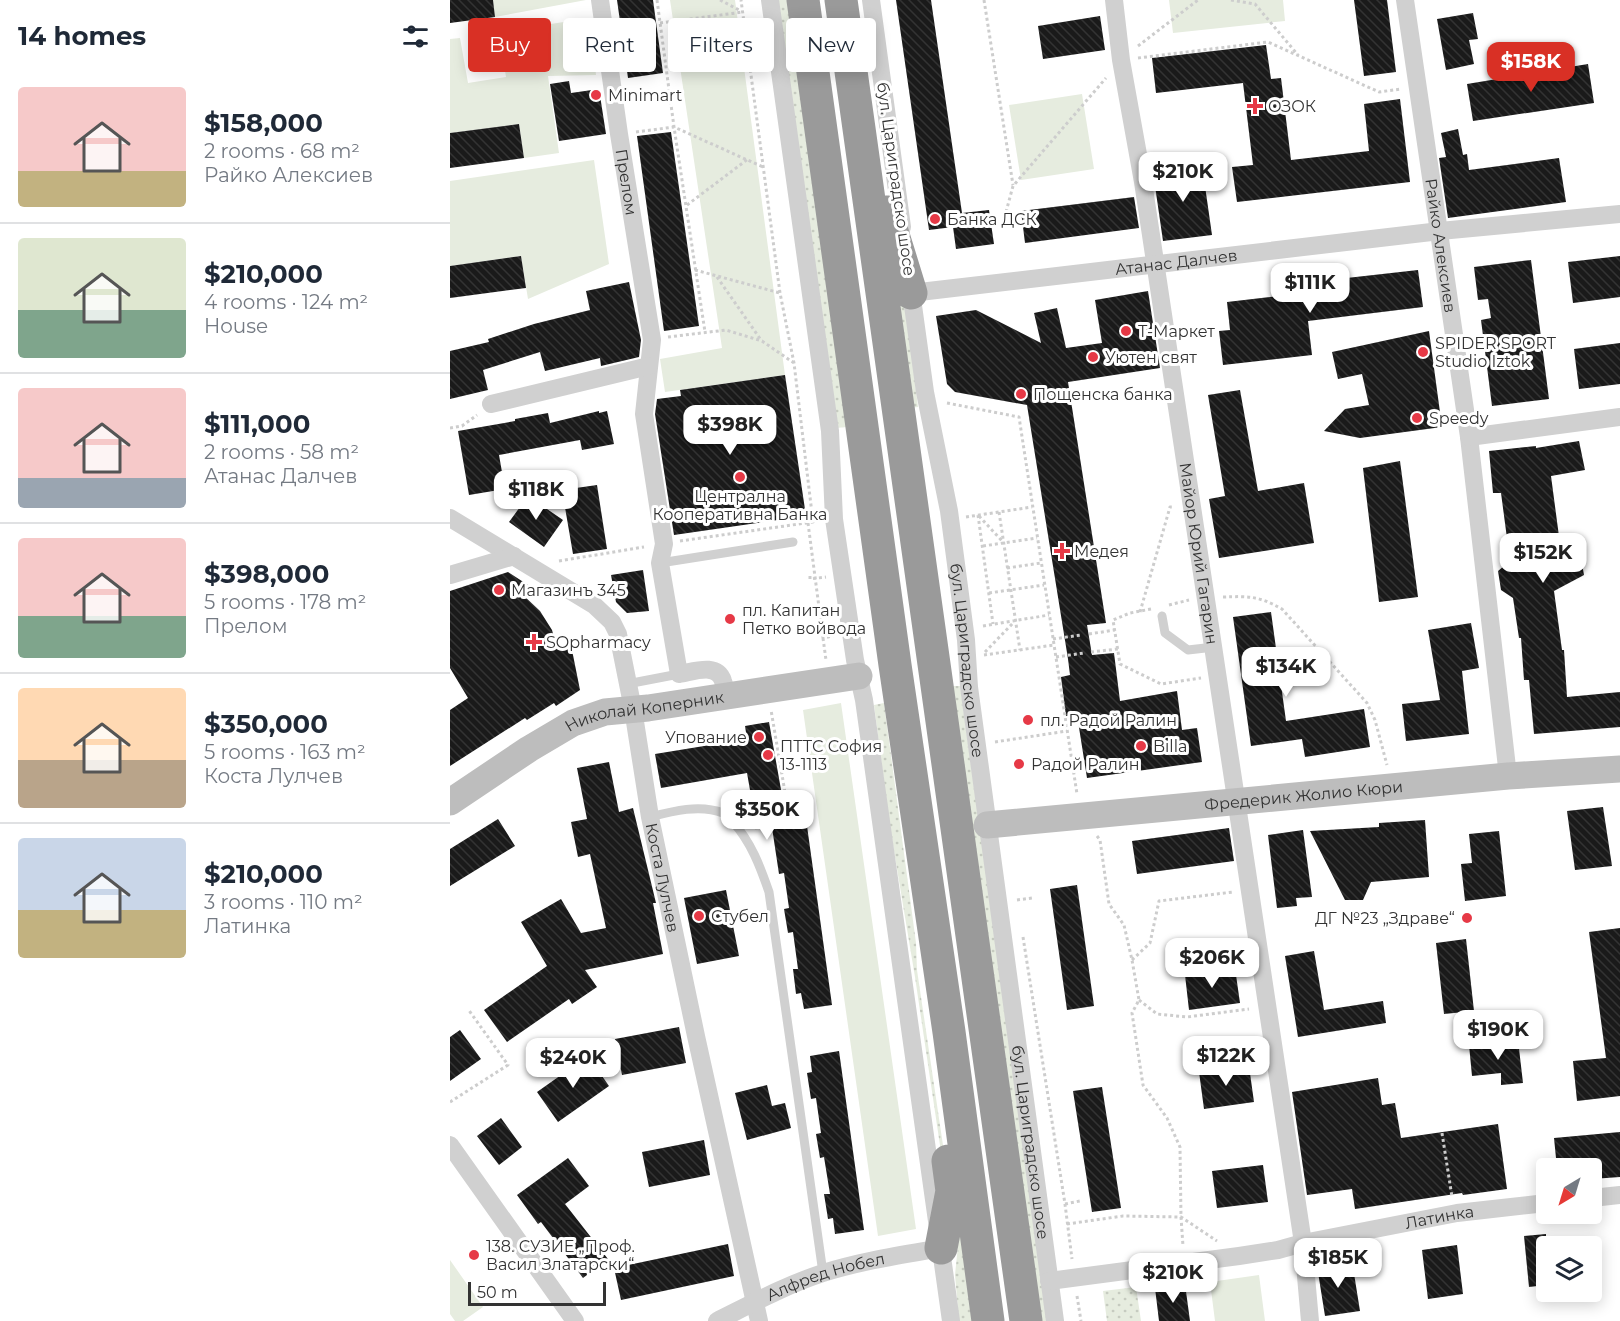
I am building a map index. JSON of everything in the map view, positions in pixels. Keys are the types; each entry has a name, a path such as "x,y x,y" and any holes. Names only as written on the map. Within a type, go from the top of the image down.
{"highway":[{"path":"803,0 988,1321"},
{"name":"бул. Цариградско шосе","path":"841,0 1026,1321"},
{"path":"857,118 911,293"},
{"path":"941,1248 952,1191 937,1081 949,1032"}],"street":[{"name":"Прелом","path":"600,0 652,340 644,414 664,543"},
{"path":"770,0 830,431 834,519 854,652 864,700 951,1321"},
{"name":"бул. Цариградско шосе","path":"870,0 925,392 949,511 987,825 1055,1321"},
{"name":"Майор Юрий Гагарин","path":"1114,0 1121,60 1143,182 1303,1243 1310,1321"},
{"name":"Райко Алексиев","path":"1405,0 1469,437 1508,776"},
{"name":"Атанас Далчев","path":"911,293 1440,231 1620,214"},
{"path":"491,404 649,366"},
{"path":"1469,437 1620,417"},
{"name":"Коста Лулчев","path":"450,518 594,605 612,622 618,634 650,817 759,1321"},
{"path":"664,543 660,563 679,674 709,669 723,679 726,696"},
{"path":"450,575 514,556"},
{"name":"Николай Коперник","path":"450,802 529,749 573,723 605,712 630,697 726,696 859,676"},
{"name":"Фредерик Жолио Кюри","path":"987,825 1508,776 1620,769"},
{"path":"450,1144 575,1321"},
{"path":"1602,1197 1620,1195"},
{"name":"Латинка","path":"1049,1281 1278,1250 1457,1213 1536,1204"},
{"name":"Алфред Нобел","path":"717,1321 823,1273 941,1248"}],"lane":[{"path":"660,563 793,542"},
{"path":"1162,611 1165,633 1188,650 1214,647"},
{"path":"630,697 679,674"},
{"path":"650,817 675,811 703,809 725,813 741,831 760,865 769,892 823,1273"}],"path":[{"path":"657,0 705,332"},
{"path":"720,0 743,12"},
{"path":"559,562 664,543 813,522 794,363 780,293 741,0"},
{"path":"984,0 1013,186 1006,212"},
{"path":"1013,186 1121,60 1198,0"},
{"path":"1231,0 1255,4 1300,56"},
{"path":"660,23 743,12"},
{"path":"1121,60 1268,42 1379,92 1418,86"},
{"path":"619,134 674,127 764,167"},
{"path":"686,206 748,159"},
{"path":"695,270 780,293"},
{"path":"716,276 762,341"},
{"path":"652,340 726,330 762,341 794,363"},
{"path":"947,402 1019,417 1080,816 1100,840 1109,904 1124,926 1132,960 1139,1000 1132,1013 1143,1085 1167,1118 1180,1148 1181,1217 1185,1263"},
{"path":"450,428 462,426 491,404"},
{"path":"1140,612 1170,507 1192,504"},
{"path":"964,517 1032,507"},
{"path":"999,512 1020,650"},
{"path":"978,515 1004,543"},
{"path":"978,515 993,624"},
{"path":"808,523 827,665"},
{"path":"809,532 819,531"},
{"path":"982,546 1037,538"},
{"path":"1007,568 1041,563"},
{"path":"810,576 810,579 815,579"},
{"path":"989,594 1044,585"},
{"path":"1162,611 1206,598 1251,596 1282,609 1367,703 1375,720 1393,787"},
{"path":"1151,609 1130,613 1113,620 1120,664 1161,684 1187,680"},
{"path":"979,626 1049,615"},
{"path":"1015,621 981,655 1054,645"},
{"path":"1089,634 1114,630"},
{"path":"1053,639 1081,635"},
{"path":"824,638 833,636"},
{"path":"1091,652 1118,649"},
{"path":"1056,657 1084,653"},
{"path":"741,831 790,822 770,706"},
{"path":"991,743 1067,731"},
{"path":"1132,960 1150,943 1159,901 1250,890"},
{"path":"1017,900 1032,898"},
{"path":"1023,935 1081,1321"},
{"path":"1139,1000 1157,1014 1187,1017 1251,1008"},
{"path":"450,1102 508,1065 468,1009"},
{"path":"1442,1133 1452,1196"},
{"path":"1065,1204 1080,1202"},
{"path":"1067,1224 1123,1216 1181,1217 1239,1256"}],"shaded area":[{"path":"493,0 586,0 495,17"},
{"path":"670,0 735,0 737,18 673,18"},
{"path":"777,0 790,0 792,18 786,18 786,65"},
{"path":"1169,0 1283,0 1285,21 1173,33"},
{"path":"563,22 563,72 596,72 596,75 548,76 559,153 524,158 519,124 450,133 450,39 460,38 468,83 506,77 505,72 551,72 551,24"},
{"path":"681,72 745,72 785,375 665,392 660,359 722,348"},
{"path":"787,72 800,72 847,427 836,428"},
{"path":"1082,94 1094,169 1021,180 1009,105"},
{"path":"594,160 609,264 528,299 521,256 450,266 450,181"},
{"path":"892,285 906,304 918,407 909,408"},
{"path":"951,686 960,686 1049,1321 1040,1321"},
{"path":"841,703 916,1229 878,1236 803,710"},
{"path":"884,703 916,943 917,970 948,1179 945,1179 889,821 874,705"},
{"path":"960,1226 973,1321 959,1321 955,1275"},
{"path":"450,1260 483,1307 463,1321 455,1321 450,1314"},
{"path":"1259,1275 1265,1321 1215,1321 1210,1282"},
{"path":"1136,1287 1141,1321 1107,1321 1103,1291"}],"building":[{"path":"450,0 493,0 495,17 468,18 468,21 450,23"},
{"path":"617,0 653,0 655,18 620,18"},
{"path":"896,0 931,0 962,213 989,210 994,244 956,249 953,227 929,230"},
{"path":"1354,0 1387,0 1396,72 1364,76"},
{"path":"1473,13 1478,39 1469,40 1474,64 1446,70 1437,19"},
{"path":"1100,16 1105,50 1043,59 1038,26"},
{"path":"656,22 663,73 628,78 627,72 656,72"},
{"path":"1266,45 1271,79 1281,78 1291,160 1369,151 1364,104 1400,99 1410,182 1237,202 1232,167 1253,165 1243,83 1156,93 1152,58"},
{"path":"1588,64 1594,103 1473,121 1467,84"},
{"path":"569,81 571,93 599,89 606,134 559,141 550,84"},
{"path":"519,124 524,158 450,168 450,133"},
{"path":"1458,129 1463,155 1467,154 1469,170 1559,158 1566,202 1448,218 1439,158 1446,157 1441,133"},
{"path":"671,132 699,326 664,331 637,136"},
{"path":"1202,165 1212,235 1163,241 1153,172"},
{"path":"1134,197 1139,228 1025,243 1021,211"},
{"path":"521,256 526,288 450,298 450,266"},
{"path":"1620,256 1620,297 1573,303 1568,262"},
{"path":"1531,260 1549,399 1492,406 1481,320 1491,318 1488,299 1478,300 1474,267"},
{"path":"1418,270 1423,307 1308,321 1312,355 1223,365 1219,331 1230,330 1227,302 1313,292 1311,282"},
{"path":"629,282 641,340 639,357 601,366 600,358 545,371 540,352 483,370 488,390 450,399 450,351 489,342 488,339 534,324 590,310 586,291"},
{"path":"1148,291 1160,368 1068,382 1106,623 1087,625 1092,655 1114,653 1120,701 1177,691 1182,730 1197,728 1202,762 1087,778 1077,715 1066,716 1061,677 1070,675 1068,659 1027,405 955,392 947,384 936,316 976,310 1041,343 1034,313 1057,308 1066,348 1102,343 1095,300"},
{"path":"1429,331 1442,427 1360,438 1324,431 1345,409 1369,405 1362,374 1338,379 1332,352"},
{"path":"1620,343 1620,384 1579,389 1574,349"},
{"path":"785,375 806,516 674,535 655,414 657,399 681,396 680,390"},
{"path":"1240,390 1258,491 1304,483 1314,543 1219,558 1209,499 1225,496 1208,395"},
{"path":"599,411 599,413 607,411 614,444 582,450 580,440 499,455 505,489 469,495 458,431 548,413 550,423"},
{"path":"1579,441 1585,470 1551,476 1562,559 1582,564 1584,575 1554,591 1562,650 1564,650 1567,697 1620,692 1620,727 1534,734 1529,680 1524,680 1521,638 1519,638 1513,598 1501,590 1498,571 1510,561 1501,493 1493,493 1489,451 1536,446 1536,448"},
{"path":"1400,461 1418,597 1379,602 1363,468"},
{"path":"597,485 607,549 573,554 562,490"},
{"path":"528,496 563,520 544,547 509,522"},
{"path":"643,570 649,611 627,613 616,602 611,575"},
{"path":"508,572 528,585 522,594 540,611 552,630 557,648 571,645 580,690 556,706 554,703 527,720 525,718 450,766 450,710 468,698 450,668 450,591"},
{"path":"1271,612 1286,721 1364,709 1370,747 1305,757 1302,739 1251,746 1233,617"},
{"path":"1471,623 1479,668 1462,671 1469,734 1406,741 1402,704 1440,700 1428,630"},
{"path":"769,722 788,829 807,826 832,1005 804,1009 801,993 796,994 793,969 798,969 793,932 788,933 784,909 789,908 784,873 779,874 771,821 756,824 747,773 661,788 655,754 747,739 745,726"},
{"path":"609,762 619,812 633,808 656,903 653,903 663,954 585,970 597,987 572,1004 569,999 507,1042 484,1010 547,966 521,922 561,899 581,933 606,928 590,854 578,857 571,822 587,819 577,768"},
{"path":"1603,807 1612,866 1575,870 1567,811"},
{"path":"498,819 515,846 450,886 450,849"},
{"path":"1425,820 1429,877 1371,882 1363,900 1345,900 1310,831 1379,827 1379,823"},
{"path":"1229,828 1234,861 1137,874 1132,841"},
{"path":"1303,830 1312,897 1296,898 1297,906 1277,908 1268,835"},
{"path":"1499,831 1506,896 1465,901 1461,864 1472,863 1469,834"},
{"path":"1077,885 1094,1006 1067,1010 1050,889"},
{"path":"726,890 739,956 697,964 684,898"},
{"path":"1620,928 1620,1096 1577,1101 1573,1061 1606,1058 1589,932"},
{"path":"1466,939 1474,1011 1444,1014 1436,943"},
{"path":"1314,951 1324,1010 1383,1001 1386,1023 1298,1037 1285,956"},
{"path":"1235,968 1240,1003 1189,1010 1185,975"},
{"path":"679,1027 686,1063 622,1075 615,1039"},
{"path":"460,1030 481,1059 450,1081 450,1037"},
{"path":"1518,1040 1523,1083 1501,1085 1501,1073 1472,1076 1469,1045"},
{"path":"839,1051 864,1230 835,1234 833,1218 828,1219 824,1194 830,1194 824,1157 820,1158 816,1134 821,1133 816,1098 811,1099 807,1073 812,1072 810,1056"},
{"path":"588,1056 609,1086 558,1122 537,1092"},
{"path":"1249,1066 1254,1102 1204,1109 1199,1072"},
{"path":"1378,1078 1382,1105 1395,1103 1401,1138 1498,1124 1507,1189 1463,1195 1462,1193 1355,1209 1352,1189 1307,1195 1292,1092"},
{"path":"767,1085 772,1106 785,1103 791,1128 747,1140 735,1093"},
{"path":"1102,1087 1121,1208 1092,1212 1073,1091"},
{"path":"501,1118 522,1147 499,1165 477,1136"},
{"path":"1620,1132 1620,1177 1602,1178 1602,1158 1556,1158 1554,1138"},
{"path":"704,1140 710,1175 649,1187 642,1152"},
{"path":"568,1158 589,1186 565,1204 608,1259 583,1278 541,1222 538,1224 517,1195"},
{"path":"1263,1165 1268,1202 1217,1208 1212,1171"},
{"path":"1546,1234 1546,1236 1536,1236 1536,1286 1529,1287 1524,1236"},
{"path":"728,1244 734,1276 621,1300 614,1268"},
{"path":"1457,1245 1463,1294 1428,1299 1422,1250"},
{"path":"1352,1261 1360,1311 1325,1316 1317,1266"},
{"path":"1185,1284 1190,1321 1159,1321 1155,1288"}],"place":[{"name":"Minimart","path":"596,95"},
{"name":"ОЗОК","path":"1255,106"},
{"name":"Банка ДСК","path":"935,219"},
{"name":"Т-Маркет","path":"1126,331"},
{"name":"SPIDER SPORT Studio Iztok","path":"1423,352"},
{"name":"Уютен свят","path":"1093,357"},
{"name":"Пощенска банка","path":"1021,394"},
{"name":"Speedy","path":"1417,418"},
{"name":"Централна Кооперативна Банка","path":"740,477"},
{"name":"Медея","path":"1062,551"},
{"name":"Магазинъ 345","path":"499,590"},
{"name":"пл. Капитан Петко войвода","path":"730,619"},
{"name":"SOpharmacy","path":"534,642"},
{"name":"пл. Радой Ралин","path":"1028,720"},
{"name":"Упование","path":"759,737"},
{"name":"Billa","path":"1141,746"},
{"name":"ПТТС София 13-1113","path":"768,755"},
{"name":"Радой Ралин","path":"1019,764"},
{"name":"Стубел","path":"699,916"},
{"name":"ДГ №23 „Здраве“","path":"1467,918"},
{"name":"138. СУЗИЕ „Проф. Васил Златарски“","path":"474,1255"}]}
